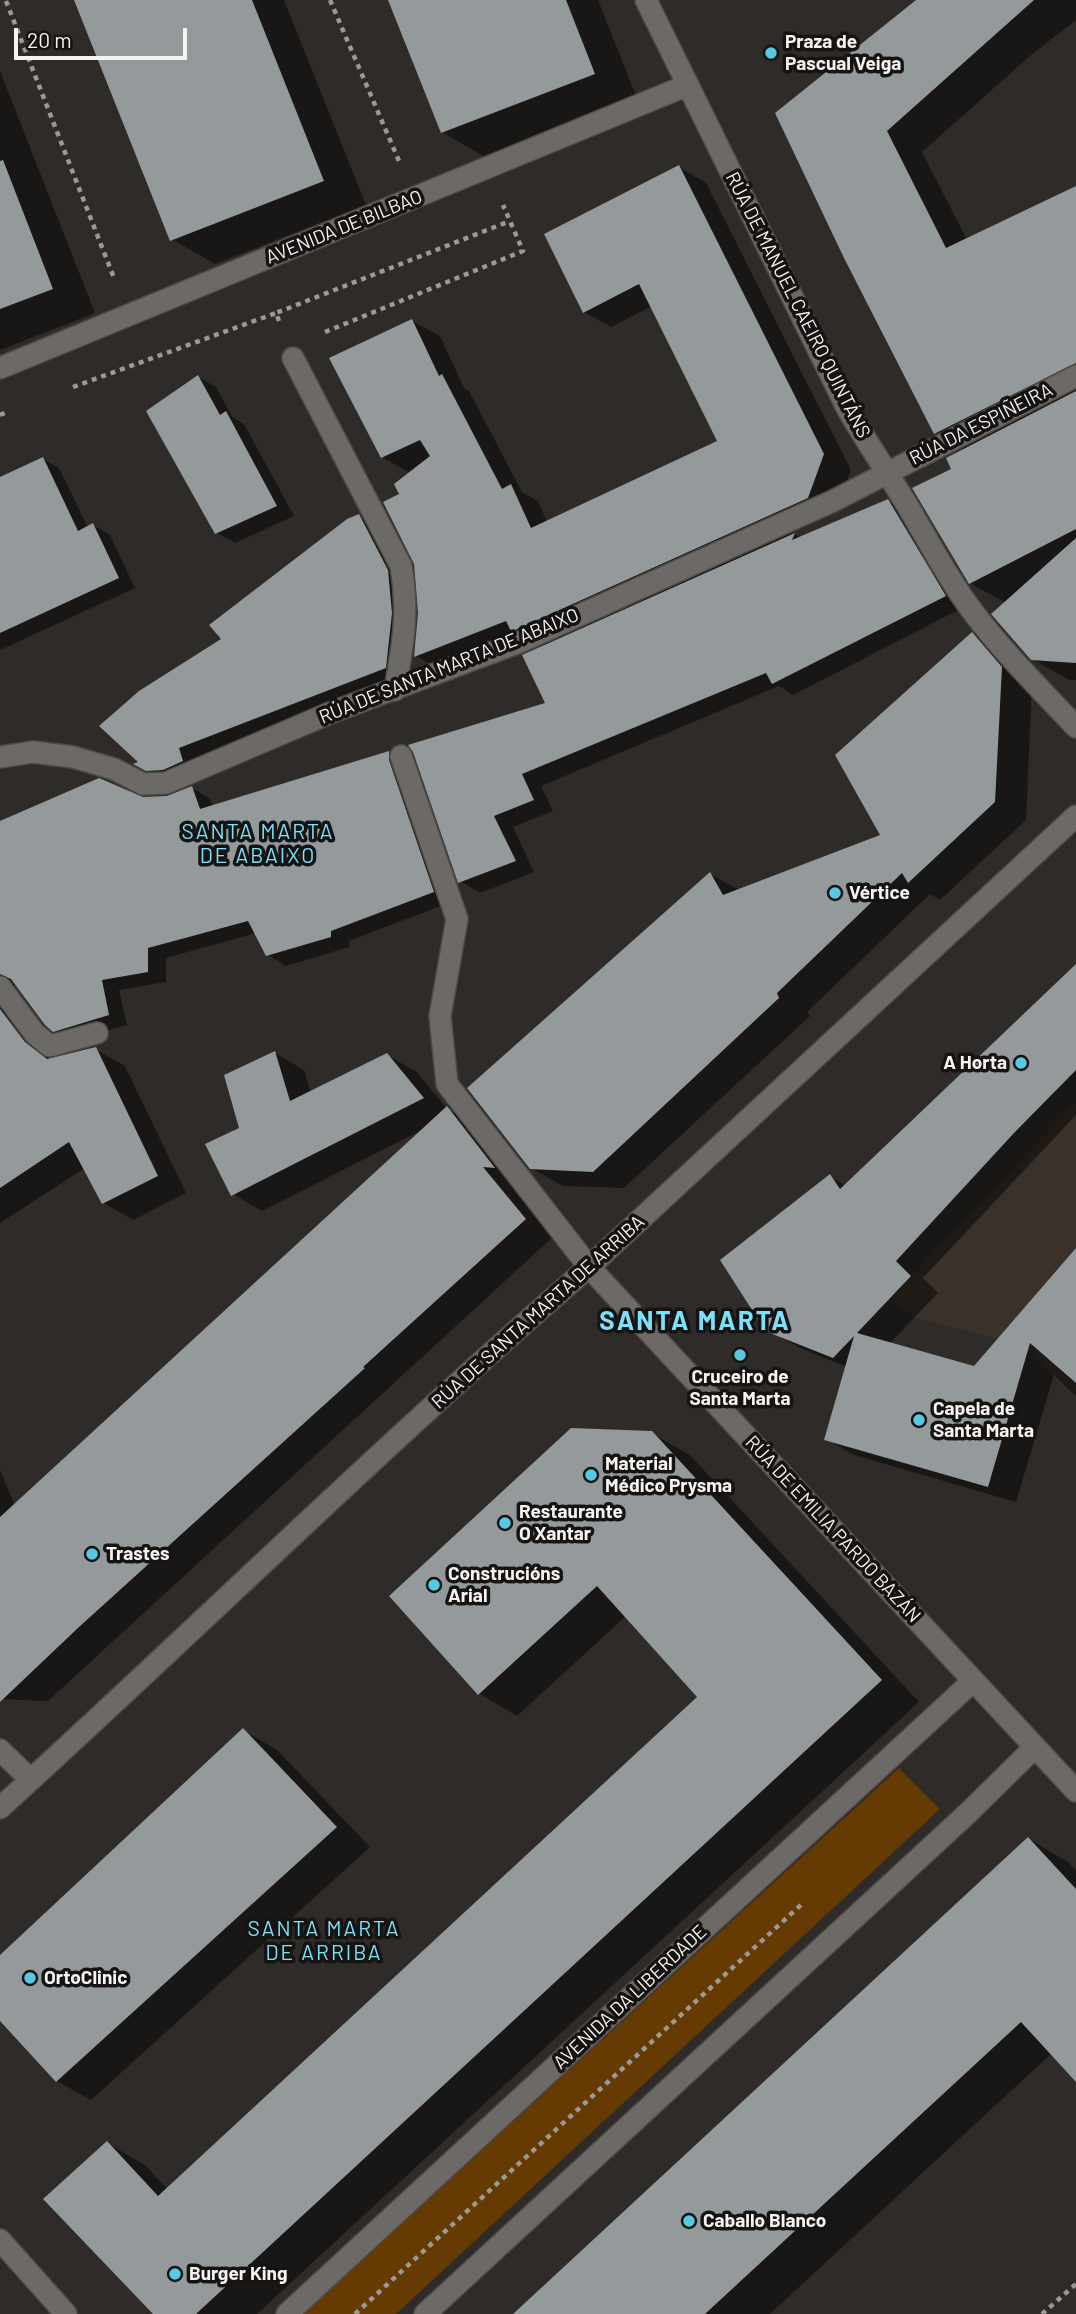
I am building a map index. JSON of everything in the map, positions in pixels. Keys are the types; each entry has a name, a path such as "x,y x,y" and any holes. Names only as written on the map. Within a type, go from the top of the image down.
{"street":[{"name":"RÚA DE MANUEL CAEIRO QUINTÁNS","path":"646,0 847,408 946,574 971,610 996,643 1076,727"},
{"name":"AVENIDA DE BILBAO","path":"0,368 688,85"},
{"path":"291,352 401,566 406,595 406,624 395,690"},
{"name":"RÚA DA ESPIÑEIRA","path":"886,473 1076,376"},
{"name":"RÚA DE SANTA MARTA DE ABAIXO","path":"0,757 33,752 73,757 114,769 143,784 166,783 330,713 520,642 833,501 886,473"},
{"name":"RÚA DE EMILIA PARDO BAZÁN","path":"401,756 457,919 440,1016 447,1084 589,1267 1076,1791"},
{"name":"RÚA DE SANTA MARTA DE ARRIBA","path":"0,1808 273,1552 589,1267 1076,816"},
{"path":"0,987 35,1034 50,1046 97,1032"},
{"name":"AVENIDA DA LIBERDADE","path":"287,2314 973,1681"},
{"path":"425,2314 968,1813 1035,1746"},
{"path":"0,1750 31,1780"},
{"path":"0,2240 65,2314"}],"path":[{"path":"330,0 402,168"},
{"path":"6,1 117,284"},
{"path":"276,313 291,352 523,251 502,201"},
{"path":"64,390 276,313 510,221"},
{"path":"0,415 13,410"},
{"path":"355,2314 804,1903"},
{"path":"1042,2314 1076,2284"}],"shaded area":[{"path":"1076,1102 1076,1399 1023,1346 913,1317 891,1298"},
{"path":"899,1768 940,1809 396,2314 303,2314"}],"building":[{"path":"74,0 252,0 324,181 170,241"},
{"path":"388,0 566,0 595,74 441,133"},
{"path":"916,0 1034,0 887,131 946,248 1076,186 1076,363 934,434 844,258 775,113"},
{"path":"3,160 53,289 0,309 0,161"},
{"path":"679,165 824,454 808,498 515,630 511,631 506,621 414,657 418,613 414,564 383,502 399,494 394,484 430,456 420,440 381,458 329,358 412,319 439,376 442,374 502,489 511,484 531,528 717,441 639,284 583,313 544,234"},
{"path":"198,375 220,415 226,411 277,506 215,534 146,411"},
{"path":"1076,391 1076,529 969,584 912,488 951,469 946,458"},
{"path":"43,457 78,531 93,523 119,578 0,633 0,477"},
{"path":"888,499 946,596 772,684 766,673 522,774 534,800 494,816 516,861 458,883 413,752 408,745 545,703 522,655 795,533 792,540"},
{"path":"359,514 388,570 392,613 386,668 179,748 183,761 163,770 146,771 133,764 138,762 99,726 139,691 221,639 209,625 347,519"},
{"path":"1076,538 1076,663 1031,660 991,614"},
{"path":"972,632 1002,667 995,802 908,883 902,873 777,993 779,998 593,1172 530,1169 467,1088 710,872 723,895 880,835 835,755"},
{"path":"389,751 389,760 434,892 331,931 331,937 266,956 248,921 148,948 148,972 102,980 109,1015 53,1032 11,979 0,974 0,821 99,778 143,797 167,796 192,786 200,809"},
{"path":"1076,964 1076,1070 896,1261 911,1276 857,1333 974,1366 1076,1248 1076,1383 1030,1343 988,1487 824,1440 854,1336 833,1358 770,1333 761,1324 720,1260 830,1174 840,1189"},
{"path":"0,1009 25,1042 47,1059 96,1047 158,1176 102,1204 69,1142 0,1188"},
{"path":"275,1051 290,1101 387,1053 424,1098 231,1196 205,1144 239,1128 224,1075"},
{"path":"447,1106 495,1168 483,1167 526,1219 0,1702 0,1517"},
{"path":"571,1428 652,1431 882,1680 196,2314 153,2314 43,2199 107,2141 158,2196 697,1697 597,1586 478,1695 389,1596"},
{"path":"243,1728 337,1827 56,2082 0,2021 0,1955"},
{"path":"1028,1837 1076,1889 1076,2082 1021,2022 705,2314 513,2314"}],"place":[{"name":"Praza de Pascual Veiga","path":"771,53"},
{"name":"Vértice","path":"835,893"},
{"name":"A Horta","path":"1021,1063"},
{"name":"Cruceiro de Santa Marta","path":"740,1355"},
{"name":"Capela de Santa Marta","path":"919,1420"},
{"name":"Material Médico Prysma","path":"591,1475"},
{"name":"Restaurante O Xantar","path":"505,1523"},
{"name":"Trastes","path":"92,1554"},
{"name":"Construcións Arial","path":"434,1585"},
{"name":"OrtoClinic","path":"30,1978"},
{"name":"Caballo Blanco","path":"689,2221"},
{"name":"Burger King","path":"175,2274"}],"district":[{"name":"SANTA MARTA DE ABAIXO","path":"258,844"},
{"name":"SANTA MARTA","path":"695,1321"},
{"name":"SANTA MARTA DE ARRIBA","path":"324,1941"}]}
